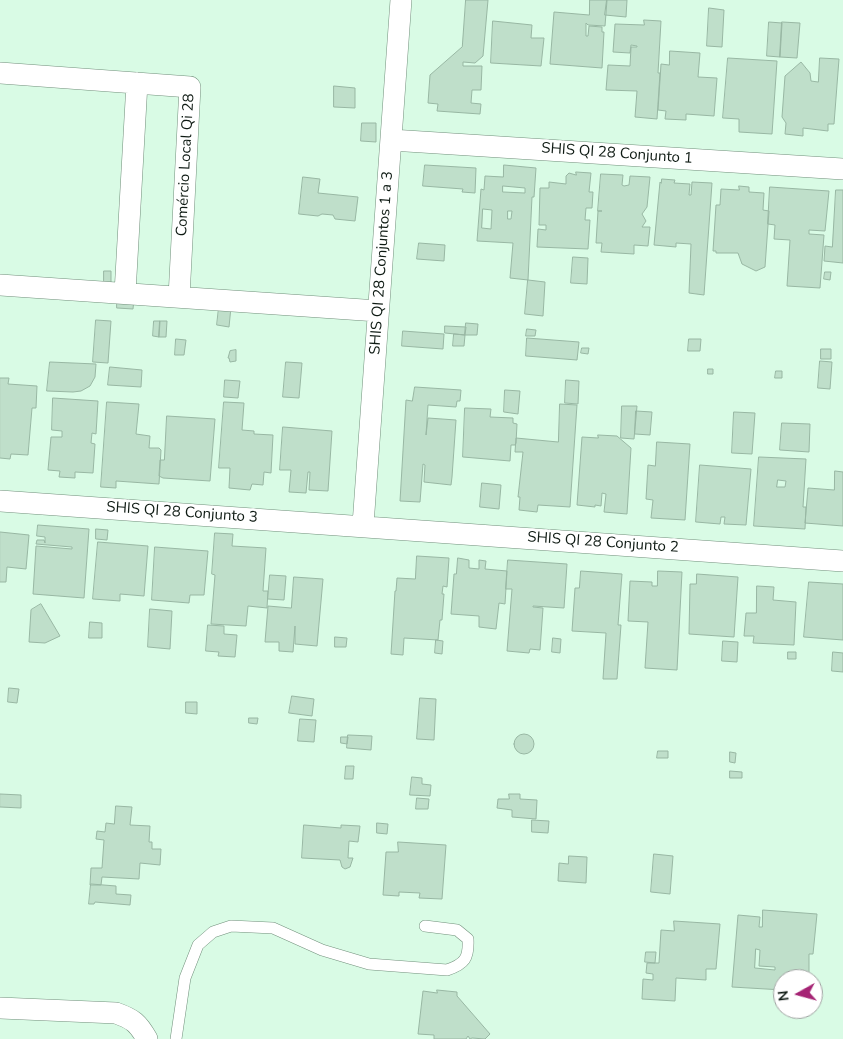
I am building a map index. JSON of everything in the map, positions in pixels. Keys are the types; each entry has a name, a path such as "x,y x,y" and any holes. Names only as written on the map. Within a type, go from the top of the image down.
{"street":[{"name":"SHIS QI 28 Conjuntos 1 a 3","path":"364,526 400,0"},
{"name":"Comércio Local Qi 28","path":"0,73 190,87 179,297"},
{"path":"125,293 137,83"},
{"name":"SHIS QI 28 Conjunto 1","path":"391,140 843,169"},
{"path":"0,284 378,311"},
{"name":"SHIS QI 28 Conjunto 3","path":"0,501 364,526"},
{"name":"SHIS QI 28 Conjunto 2","path":"364,526 843,561"},
{"path":"0,1008 116,1013 128,1017 139,1025 147,1039"}],"lane":[{"path":"176,1039 185,978 198,945 213,932 231,926 272,928 322,950 369,964 447,970 460,966 468,954 468,939 457,930 425,926"}],"building":[{"path":"466,0 488,0 483,56 475,63 463,62 463,66 482,66 481,90 472,90 471,103 481,104 480,114 437,111 438,104 428,103 430,75 462,47"},
{"path":"590,0 607,0 605,26 588,25 586,23 586,36 588,36 589,26 602,27 602,32 604,32 602,68 550,64 554,12 589,15"},
{"path":"607,0 627,0 626,17 605,15"},
{"path":"709,8 724,10 722,47 707,46"},
{"path":"644,20 661,21 657,119 635,117 637,91 606,90 608,65 630,66 631,47 637,47 631,45 630,53 613,52 615,24 644,25"},
{"path":"493,21 532,25 531,38 544,38 541,66 491,63"},
{"path":"769,22 782,23 780,57 767,56"},
{"path":"782,22 800,23 797,58 780,57"},
{"path":"670,51 700,53 698,77 717,78 714,116 686,114 686,120 665,119 666,111 658,110 661,64 669,65"},
{"path":"728,58 777,61 772,134 739,132 739,119 723,118"},
{"path":"820,58 839,59 834,124 828,124 828,131 803,128 803,136 785,134 786,123 782,117 785,76 801,62 810,73 811,81 818,82"},
{"path":"334,86 355,88 355,108 334,107"},
{"path":"362,123 376,123 376,142 361,141"},
{"path":"425,165 476,168 475,193 462,192 463,189 423,186"},
{"path":"504,165 536,168 534,197 532,197 528,280 510,278 513,243 477,241 481,189 484,190 485,176 503,177","holes":["503,186 525,188 525,193 503,192","483,209 492,210 491,229 482,228","508,211 512,211 511,219 508,219"]},
{"path":"576,172 591,173 589,192 593,192 592,208 586,208 585,220 590,220 588,249 537,247 538,229 546,230 546,225 539,225 540,188 549,188 549,182 566,184 566,176 569,173 576,175"},
{"path":"601,174 623,175 622,185 624,186 629,185 630,176 650,177 647,207 642,214 646,221 642,227 650,227 648,246 634,245 634,254 601,252 602,243 596,243"},
{"path":"303,177 320,179 318,193 358,197 355,221 335,219 333,215 299,214"},
{"path":"662,179 675,180 674,183 690,184 689,195 691,195 692,182 712,183 704,295 689,293 691,244 676,243 676,247 654,245 660,182"},
{"path":"739,186 749,187 749,192 764,193 763,210 769,211 765,267 756,271 742,264 738,253 716,253 716,251 713,251 716,205 720,205 721,189 739,190"},
{"path":"770,187 829,191 825,231 809,230 809,234 824,235 820,288 787,286 790,240 774,239 775,225 768,224"},
{"path":"836,190 843,190 843,263 824,261 825,246 832,247"},
{"path":"419,243 445,245 444,261 417,259"},
{"path":"573,257 588,258 587,284 571,283"},
{"path":"104,271 111,271 111,284 104,284"},
{"path":"825,272 831,272 830,280 824,279"},
{"path":"528,280 545,282 543,316 525,314"},
{"path":"117,298 134,299 133,309 117,308"},
{"path":"219,307 231,307 229,327 217,325"},
{"path":"96,320 111,321 108,363 93,362"},
{"path":"154,321 160,321 159,337 153,336"},
{"path":"160,321 167,321 166,337 159,337"},
{"path":"466,323 478,324 477,335 465,335"},
{"path":"445,326 466,327 465,335 445,333"},
{"path":"527,329 536,330 535,336 526,336"},
{"path":"403,331 444,334 443,349 402,346"},
{"path":"454,334 465,335 464,346 453,346"},
{"path":"527,338 579,342 577,360 526,356"},
{"path":"176,339 186,340 184,355 175,355"},
{"path":"689,339 701,339 700,351 688,351"},
{"path":"582,348 589,348 588,354 581,353"},
{"path":"821,349 831,349 831,359 821,359"},
{"path":"236,350 236,361 230,362 228,358 230,351"},
{"path":"820,361 832,362 830,389 818,388"},
{"path":"50,362 96,364 95,377 90,386 81,391 47,391"},
{"path":"286,362 302,363 299,398 283,397"},
{"path":"110,367 142,370 141,387 108,385"},
{"path":"708,369 713,369 713,374 708,374"},
{"path":"776,371 782,371 782,378 775,378"},
{"path":"0,378 9,378 8,384 37,386 36,408 32,408 28,455 11,454 10,459 0,458"},
{"path":"225,380 240,381 238,398 224,397"},
{"path":"566,380 579,381 578,404 565,403"},
{"path":"415,387 461,390 460,401 457,401 456,407 428,405 426,435 428,418 456,420 452,477 451,485 424,482 425,465 423,464 420,502 400,501 406,400 412,401"},
{"path":"505,390 520,391 518,414 504,412"},
{"path":"53,398 98,401 96,434 92,433 91,443 95,444 93,473 75,472 75,478 59,477 60,471 48,470 51,437 62,437 62,431 52,430"},
{"path":"107,402 139,404 136,434 150,436 149,448 159,448 161,450 159,484 116,481 116,488 101,487"},
{"path":"224,402 244,403 242,430 254,431 254,434 273,435 271,473 264,472 263,485 252,484 250,490 229,488 230,468 219,468"},
{"path":"560,404 577,405 570,507 538,505 537,512 519,510 520,497 518,497 523,452 515,452 516,438 558,442"},
{"path":"622,406 637,406 634,439 621,438"},
{"path":"465,408 491,409 490,417 513,418 513,423 517,424 516,443 511,445 510,461 463,457"},
{"path":"636,411 652,412 650,435 635,434"},
{"path":"734,412 755,413 752,454 732,453"},
{"path":"167,416 215,419 210,481 163,478 159,476 160,460 164,460"},
{"path":"782,423 810,424 809,452 780,450"},
{"path":"283,427 332,431 328,491 309,490 310,472 308,472 306,493 289,492 291,470 280,470"},
{"path":"598,435 617,436 631,448 627,514 604,512 606,494 602,493 601,506 577,505 582,437 598,438"},
{"path":"657,442 690,444 685,520 651,518 653,500 646,499 648,465 655,466"},
{"path":"759,457 806,459 803,507 806,507 805,529 754,526","holes":["778,480 786,481 785,487 777,487"]},
{"path":"700,465 751,469 746,525 724,524 725,517 721,517 720,524 696,522"},
{"path":"835,471 843,472 843,526 805,523 808,488 834,490"},
{"path":"482,483 501,485 499,509 480,507"},
{"path":"38,525 89,529 84,598 33,594 36,546 72,549 72,547 36,544 37,540 44,540 45,543 45,537 37,536"},
{"path":"96,529 108,530 107,540 96,539"},
{"path":"0,532 29,535 26,569 7,567 6,582 0,582"},
{"path":"215,533 233,534 232,546 266,548 263,591 268,591 267,608 248,606 246,626 211,624 215,575 212,574"},
{"path":"98,542 148,546 144,596 120,594 120,601 93,599"},
{"path":"155,547 208,551 204,595 190,595 189,603 152,600"},
{"path":"417,556 449,558 447,587 443,586 442,620 440,620 438,640 404,638 403,655 391,654 397,578 415,579"},
{"path":"458,558 469,560 469,568 479,569 479,560 486,561 485,569 507,571 505,604 499,603 496,629 479,627 479,616 451,614 454,574 456,574"},
{"path":"508,560 567,564 564,608 533,606 543,608 540,650 530,649 529,653 507,651 512,589 506,589"},
{"path":"581,571 622,574 618,625 621,625 617,679 603,679 606,633 572,631 575,588 579,588"},
{"path":"658,571 682,572 677,670 645,668 648,622 628,621 630,581 652,582 652,586 657,586"},
{"path":"697,574 738,577 734,637 689,634 690,584 696,584"},
{"path":"270,575 286,576 284,600 268,599"},
{"path":"294,577 323,579 317,646 295,644 295,626 293,652 279,651 279,642 265,642 268,606 291,608"},
{"path":"809,582 843,584 843,640 804,637"},
{"path":"757,586 774,587 773,600 796,602 794,645 753,643 754,636 744,636 746,613 756,613"},
{"path":"41,604 60,636 45,643 29,642 31,610"},
{"path":"150,609 172,611 170,649 148,647"},
{"path":"90,622 102,623 102,638 89,638"},
{"path":"208,625 224,626 224,634 237,635 235,657 218,656 219,652 206,651"},
{"path":"335,637 347,638 346,647 335,647"},
{"path":"553,638 561,639 560,653 552,652"},
{"path":"436,640 443,641 442,654 435,653"},
{"path":"723,641 738,642 737,662 722,661"},
{"path":"788,652 796,652 796,659 788,659"},
{"path":"833,652 843,653 843,672 832,671"},
{"path":"9,688 19,689 17,703 8,702"},
{"path":"292,696 314,699 312,716 289,713"},
{"path":"420,698 436,699 434,740 417,739"},
{"path":"186,702 197,702 197,714 186,713"},
{"path":"249,718 258,718 257,724 249,723"},
{"path":"300,719 316,720 314,742 298,741"},
{"path":"524,734 531,737 534,744 531,751 524,754 517,751 514,744 517,737"},
{"path":"348,735 372,736 371,750 347,748"},
{"path":"341,737 348,737 347,744 341,743"},
{"path":"658,751 668,751 668,758 657,758"},
{"path":"730,752 736,753 735,763 730,762"},
{"path":"346,766 354,766 353,779 345,779"},
{"path":"730,771 742,772 742,778 730,778"},
{"path":"412,777 422,778 422,784 431,785 430,796 410,795"},
{"path":"0,794 21,795 21,808 0,807"},
{"path":"509,794 520,794 520,799 537,800 536,819 512,817 512,810 497,808 498,799 509,799"},
{"path":"417,798 429,799 428,809 416,809"},
{"path":"116,806 132,807 130,825 150,826 149,842 152,842 152,849 161,849 160,865 140,863 139,879 102,877 101,885 90,885 91,868 102,868 104,840 96,839 97,831 105,832 106,823 114,824"},
{"path":"532,820 549,821 548,833 532,832"},
{"path":"377,823 388,824 387,834 377,833"},
{"path":"304,825 341,828 341,825 360,826 358,842 349,841 348,858 353,858 350,867 345,869 342,867 340,860 302,858"},
{"path":"398,842 446,845 442,899 419,898 420,893 399,892 399,896 383,895 386,852 398,852"},
{"path":"654,854 673,856 670,894 651,892"},
{"path":"569,856 587,857 586,883 558,881 559,863 568,864"},
{"path":"91,884 116,886 116,894 131,895 130,905 95,902 94,904 89,904"},
{"path":"763,910 817,914 813,954 809,954 809,969 775,969 775,967 759,966 760,950 756,949 755,968 773,970 773,989 732,987 738,915 760,917 759,927 762,927"},
{"path":"674,921 720,924 716,969 706,969 706,980 676,978 675,1001 642,999 643,979 653,980 653,974 646,973 647,963 659,963 661,930 674,931"},
{"path":"646,952 656,952 655,963 645,962"},
{"path":"437,990 457,992 457,996 490,1034 485,1039 470,1039 468,1036 466,1039 434,1039 434,1035 418,1034 423,991 437,993"}]}
